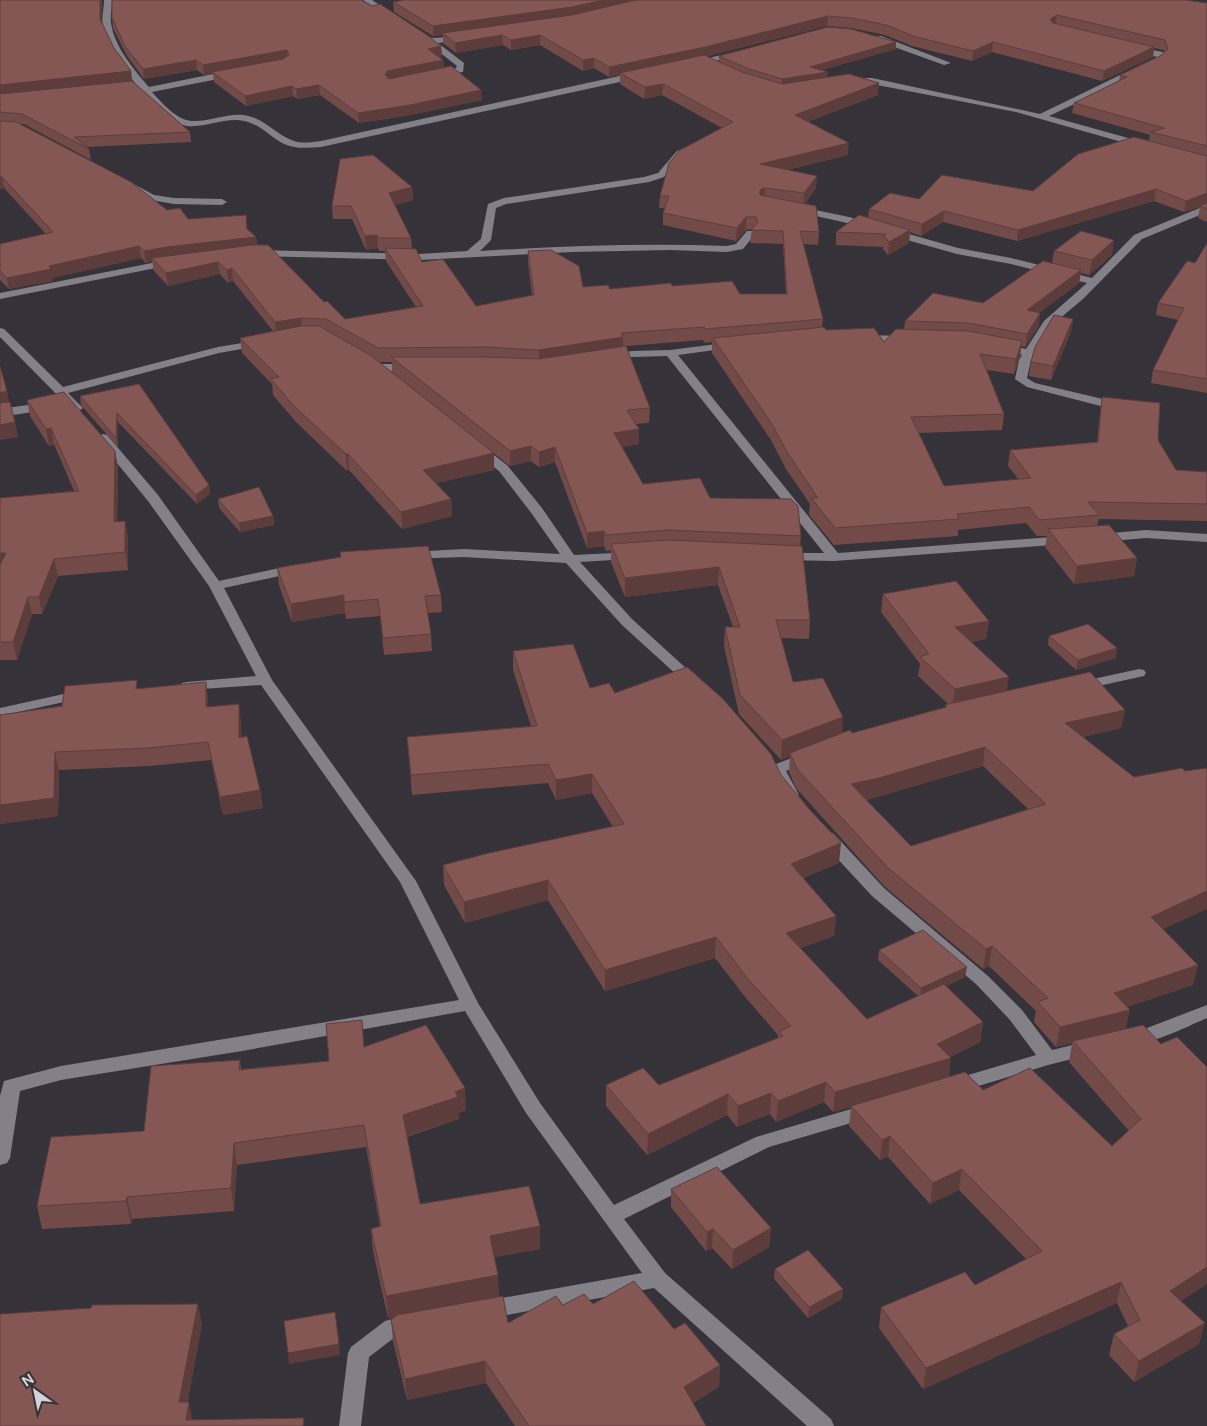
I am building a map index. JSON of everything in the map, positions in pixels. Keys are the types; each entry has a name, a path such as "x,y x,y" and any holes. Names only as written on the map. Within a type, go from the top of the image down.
{"street":[{"path":"367,0 399,21"},
{"path":"118,1 108,1 107,28 121,57 141,88 154,101 182,123 189,124 220,118 252,120 292,145 308,146 651,72"},
{"path":"416,31 432,41 461,65 460,70 425,78"},
{"path":"866,35 882,39 946,63"},
{"path":"432,41 476,36"},
{"path":"1042,116 1154,64 1161,58 1160,54 1126,46"},
{"path":"678,66 751,50"},
{"path":"705,61 721,68"},
{"path":"141,88 245,71"},
{"path":"836,83 853,80 872,81 1042,116 1153,148"},
{"path":"470,254 486,240 489,226 488,215 491,206 504,201 646,180 661,175 685,149"},
{"path":"117,179 150,197 222,202"},
{"path":"785,207 845,219 957,251 1093,281"},
{"path":"1132,409 1031,385 1021,379 1028,353 1048,323 1079,297 1138,237 1207,208"},
{"path":"245,254 301,253 418,256 670,247 727,249 739,247 751,234"},
{"path":"0,296 186,260"},
{"path":"0,330 66,396 153,498 216,586 265,680 408,881 470,1004 533,1108 610,1216 658,1279 823,1426"},
{"path":"851,338 924,339"},
{"path":"0,413 66,396 218,350 270,341"},
{"path":"595,361 632,354 670,353 747,344"},
{"path":"989,344 1028,353"},
{"path":"670,353 834,557"},
{"path":"355,354 376,366 395,382"},
{"path":"376,366 421,366"},
{"path":"465,438 503,468 537,511 570,559 627,622 707,695"},
{"path":"768,556 834,557 1146,534 1207,538"},
{"path":"398,557 464,553 570,559 639,554"},
{"path":"216,586 311,566"},
{"path":"1062,689 1140,673"},
{"path":"168,688 265,680"},
{"path":"0,712 71,695 100,693"},
{"path":"799,804 787,790 782,776 774,765 823,751"},
{"path":"816,825 878,892 982,980 1010,1008 1048,1058"},
{"path":"0,1158 6,1087 61,1073 242,1044 470,1004"},
{"path":"934,1092 1048,1058 1152,1033 1207,1011"},
{"path":"610,1216 763,1142 886,1106"},
{"path":"462,1314 658,1279"},
{"path":"350,1426 359,1353 393,1326 432,1320"}],"building":[{"path":"0,0 100,0 100,19 114,48 131,71 0,85"},
{"path":"112,0 361,0 372,6 380,4 441,46 428,49 443,60 387,71 385,75 389,79 451,66 481,90 410,105 358,113 319,85 296,89 292,86 245,96 212,72 283,59 289,55 287,50 203,65 196,60 143,69 125,46 112,18"},
{"path":"404,0 604,0 572,7 433,26 393,2"},
{"path":"636,0 1185,0 1207,3 1207,146 1151,132 1164,128 1074,103 1127,77 1120,75 1160,56 1168,49 1165,40 1057,15 1050,19 1053,23 1154,47 1104,71 993,42 973,51 913,36 886,25 852,18 828,16 705,47 609,67 594,58 583,60 540,35 511,40 502,35 455,43 443,33 572,15"},
{"path":"828,27 851,29 896,42 810,67 828,72 782,79 749,69 719,56"},
{"path":"704,55 742,72 782,84 849,74 879,83 795,115 849,143 760,164 817,176 804,193 765,188 760,190 760,195 816,206 819,232 800,231 823,319 705,329 704,327 621,333 623,337 539,350 486,347 378,348 326,319 301,318 275,322 232,268 227,270 218,262 166,273 152,258 252,245 268,245 324,302 327,301 345,319 423,306 385,248 416,249 422,262 443,259 476,306 534,295 528,251 551,250 579,266 583,287 608,285 610,289 671,283 672,286 732,281 740,294 787,294 783,231 751,230 758,222 756,217 746,217 737,228 663,213 669,196 660,196 669,163 680,150 733,122 663,84 645,87 620,73"},
{"path":"132,81 190,132 74,137 89,149 22,114 0,112 0,94"},
{"path":"0,121 16,122 131,182 167,210 180,208 188,219 246,215 247,229 256,237 144,251 139,246 49,266 51,269 7,278 0,271 0,244 53,232 0,177"},
{"path":"1134,137 1207,156 1207,193 1186,201 1156,189 1018,230 944,211 922,224 869,209 890,193 919,199 942,175 1033,191 1078,154"},
{"path":"373,155 412,187 389,193 411,238 378,238 377,235 365,236 351,206 332,206 340,159"},
{"path":"1207,203 1207,209 1200,206"},
{"path":"859,215 910,230 889,242 884,236 886,234 836,232"},
{"path":"1081,231 1114,240 1092,260 1054,251"},
{"path":"1207,243 1207,379 1153,370 1184,308 1158,303 1187,261 1195,263"},
{"path":"1043,261 1081,270 1027,310 1040,313 1027,334 968,323 905,321 933,293 983,303"},
{"path":"1054,315 1073,319 1053,366 1031,362 1035,347"},
{"path":"301,326 319,326 370,355 494,453 423,470 451,499 401,512 348,454 294,406 271,379 279,377 240,338"},
{"path":"824,327 826,330 874,328 884,342 896,329 968,331 1022,341 1016,359 980,354 1004,414 911,417 944,486 1031,478 1010,450 1098,442 1102,397 1160,403 1158,440 1176,470 1207,472 1207,504 1088,502 1099,515 1039,520 1029,507 957,514 959,519 835,528 811,498 818,498 787,452 772,424 713,338"},
{"path":"626,346 650,408 627,410 639,429 614,433 643,484 700,478 710,498 791,499 798,506 801,536 668,530 606,535 604,531 587,533 555,447 539,452 531,446 510,451 391,357 539,359"},
{"path":"0,366 7,391 0,393"},
{"path":"139,384 209,485 196,495 117,413 116,438 80,396"},
{"path":"64,392 115,451 114,522 125,521 125,552 54,559 39,597 28,597 13,642 0,642 0,565 6,553 0,553 0,498 79,491 51,428 46,429 27,400"},
{"path":"10,402 15,422 0,425 0,403"},
{"path":"259,487 273,516 239,523 218,499"},
{"path":"1109,525 1137,558 1077,566 1048,529"},
{"path":"668,540 802,546 810,620 776,620 793,682 823,678 843,717 782,740 740,695 725,627 740,627 719,567 625,578 611,544"},
{"path":"428,546 441,595 425,596 431,634 383,638 378,599 344,602 344,595 291,604 277,568 341,557 340,552"},
{"path":"956,581 989,621 955,627 1009,677 955,689 920,657 929,654 883,594"},
{"path":"1088,624 1117,648 1078,660 1049,636"},
{"path":"573,644 590,688 609,683 615,693 687,667 723,699 771,754 781,775 841,843 791,864 836,916 786,933 867,1019 944,984 983,1022 937,1044 951,1058 835,1092 826,1082 778,1101 771,1093 738,1106 728,1094 648,1134 606,1085 643,1068 659,1085 783,1036 779,1032 791,1026 747,978 716,937 605,970 548,880 464,902 443,865 489,853 624,824 592,774 556,780 548,764 411,775 407,737 537,726 513,651"},
{"path":"1090,672 1125,710 1065,723 1134,777 1182,768 1185,771 1207,768 1207,891 1151,917 1198,965 1114,993 1130,1010 1060,1027 1038,1002 1048,998 992,946 986,949 887,867 797,769 790,753 850,730 852,733 947,707 945,705","holes":["985,747 1046,804 911,846 851,784 879,778"]},
{"path":"137,680 136,689 206,682 206,707 239,704 239,738 247,736 260,790 220,797 208,742 148,748 55,752 54,798 0,805 0,715 62,706 65,686"},
{"path":"923,930 967,967 921,988 879,950"},
{"path":"362,1020 364,1047 426,1025 465,1088 455,1092 458,1097 403,1115 420,1204 529,1186 540,1226 490,1236 498,1275 386,1296 371,1229 381,1226 364,1125 234,1143 231,1188 127,1197 126,1201 37,1206 51,1137 144,1131 151,1066 240,1060 239,1070 329,1061 326,1024"},
{"path":"1143,1025 1161,1044 1177,1037 1207,1067 1207,1267 1170,1291 1205,1323 1139,1361 1114,1334 1140,1320 1121,1282 926,1368 881,1307 965,1272 975,1285 1042,1251 962,1169 933,1183 890,1136 882,1140 851,1106 965,1072 983,1090 1030,1068 1112,1146 1141,1119 1073,1041"},
{"path":"717,1167 771,1228 733,1250 713,1229 707,1232 671,1189"},
{"path":"808,1250 843,1289 809,1307 775,1269"},
{"path":"634,1281 674,1329 685,1323 720,1365 684,1387 706,1426 529,1426 485,1361 405,1379 391,1320 397,1315 503,1296 508,1323 556,1296 563,1305 584,1294 593,1304"},
{"path":"198,1304 179,1402 189,1402 186,1420 304,1418 303,1426 0,1426 0,1314 91,1308 92,1305"},
{"path":"335,1312 339,1344 288,1353 284,1321"}]}
